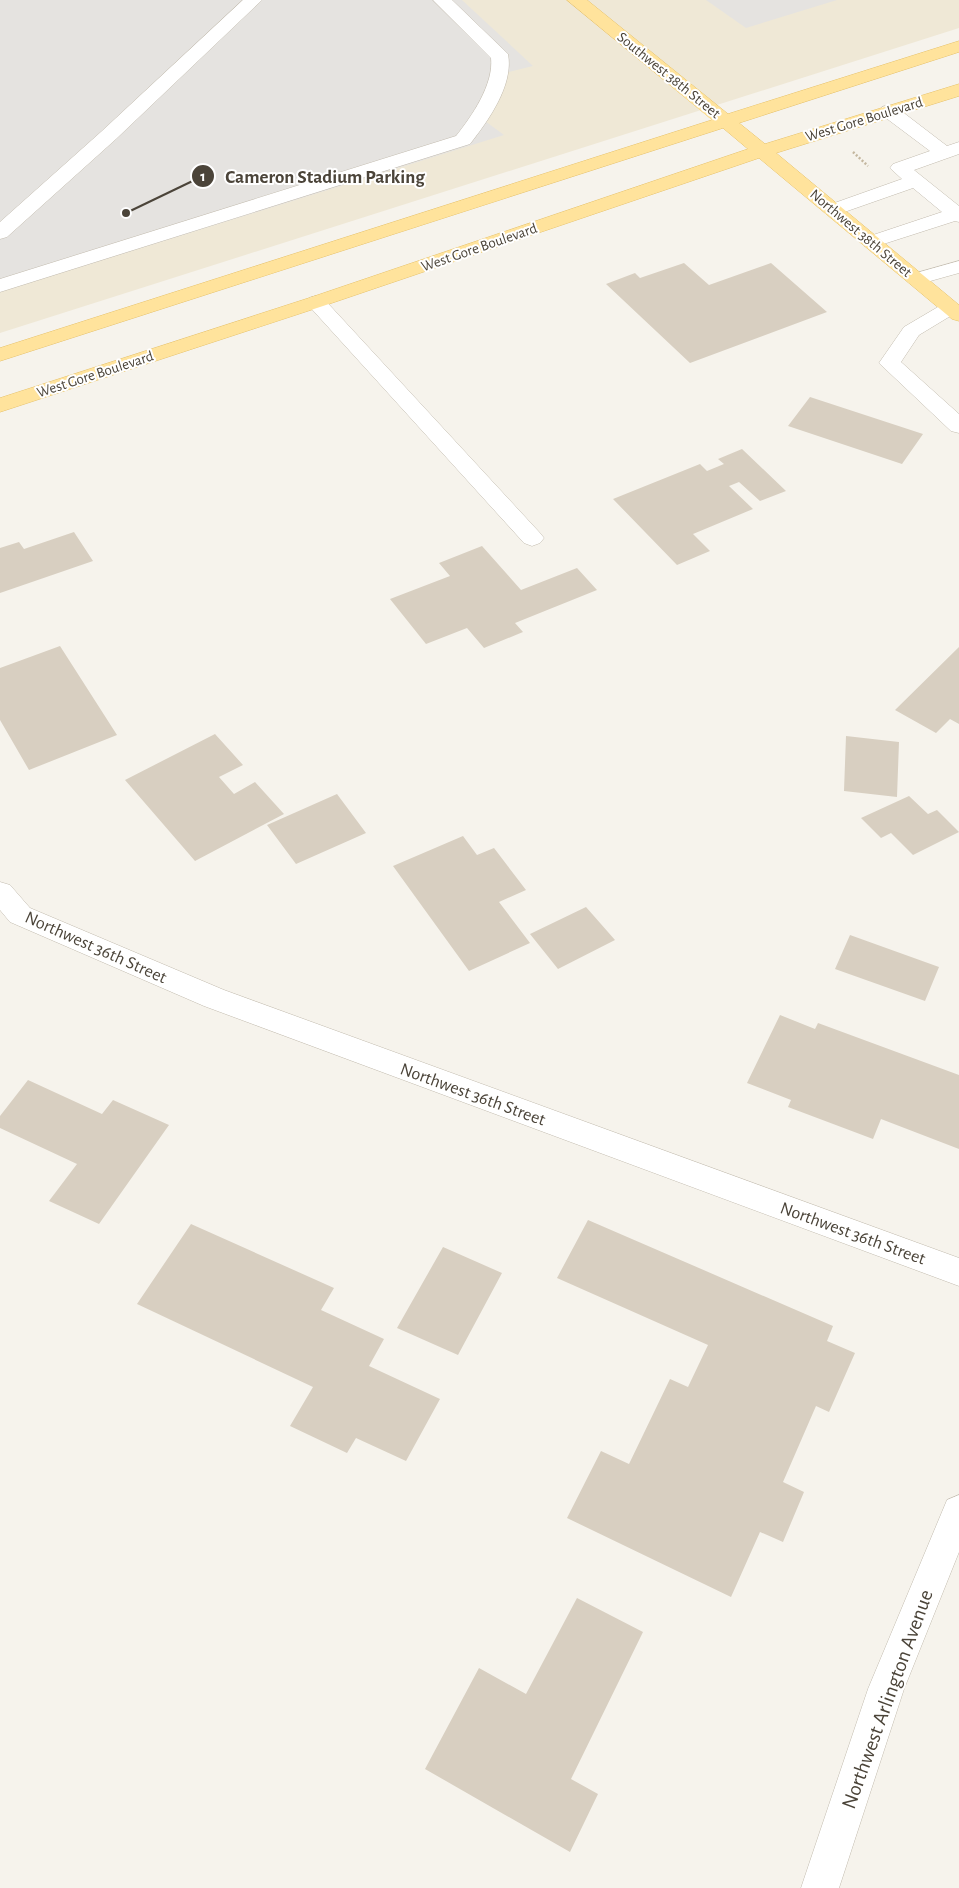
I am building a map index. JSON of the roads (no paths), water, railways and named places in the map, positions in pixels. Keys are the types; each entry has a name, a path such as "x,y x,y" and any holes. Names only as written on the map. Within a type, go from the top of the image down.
{"main road":[{"name":"Southwest 38th Street","path":"576,0 762,151"},
{"path":"0,355 959,46"},
{"name":"West Gore Boulevard","path":"0,405 316,302 762,151 959,90"},
{"name":"Northwest 38th Street","path":"762,151 955,311"}],"street":[{"path":"0,233 109,135 253,0"},
{"path":"0,286 463,140 472,131 495,84 501,69 499,54 442,0"},
{"path":"889,112 951,151"},
{"path":"951,151 900,168 958,215"},
{"path":"833,210 916,181"},
{"path":"871,242 958,215"},
{"path":"916,279 959,267"},
{"path":"316,302 532,538"},
{"path":"955,311 911,331 890,363 959,426"},
{"name":"Northwest 36th Street","path":"0,892 20,915 214,998 959,1272"},
{"name":"Northwest Arlington Avenue","path":"820,1888 886,1689 959,1511"}],"place":[{"name":"Cameron Stadium Parking","path":"126,213"}]}
